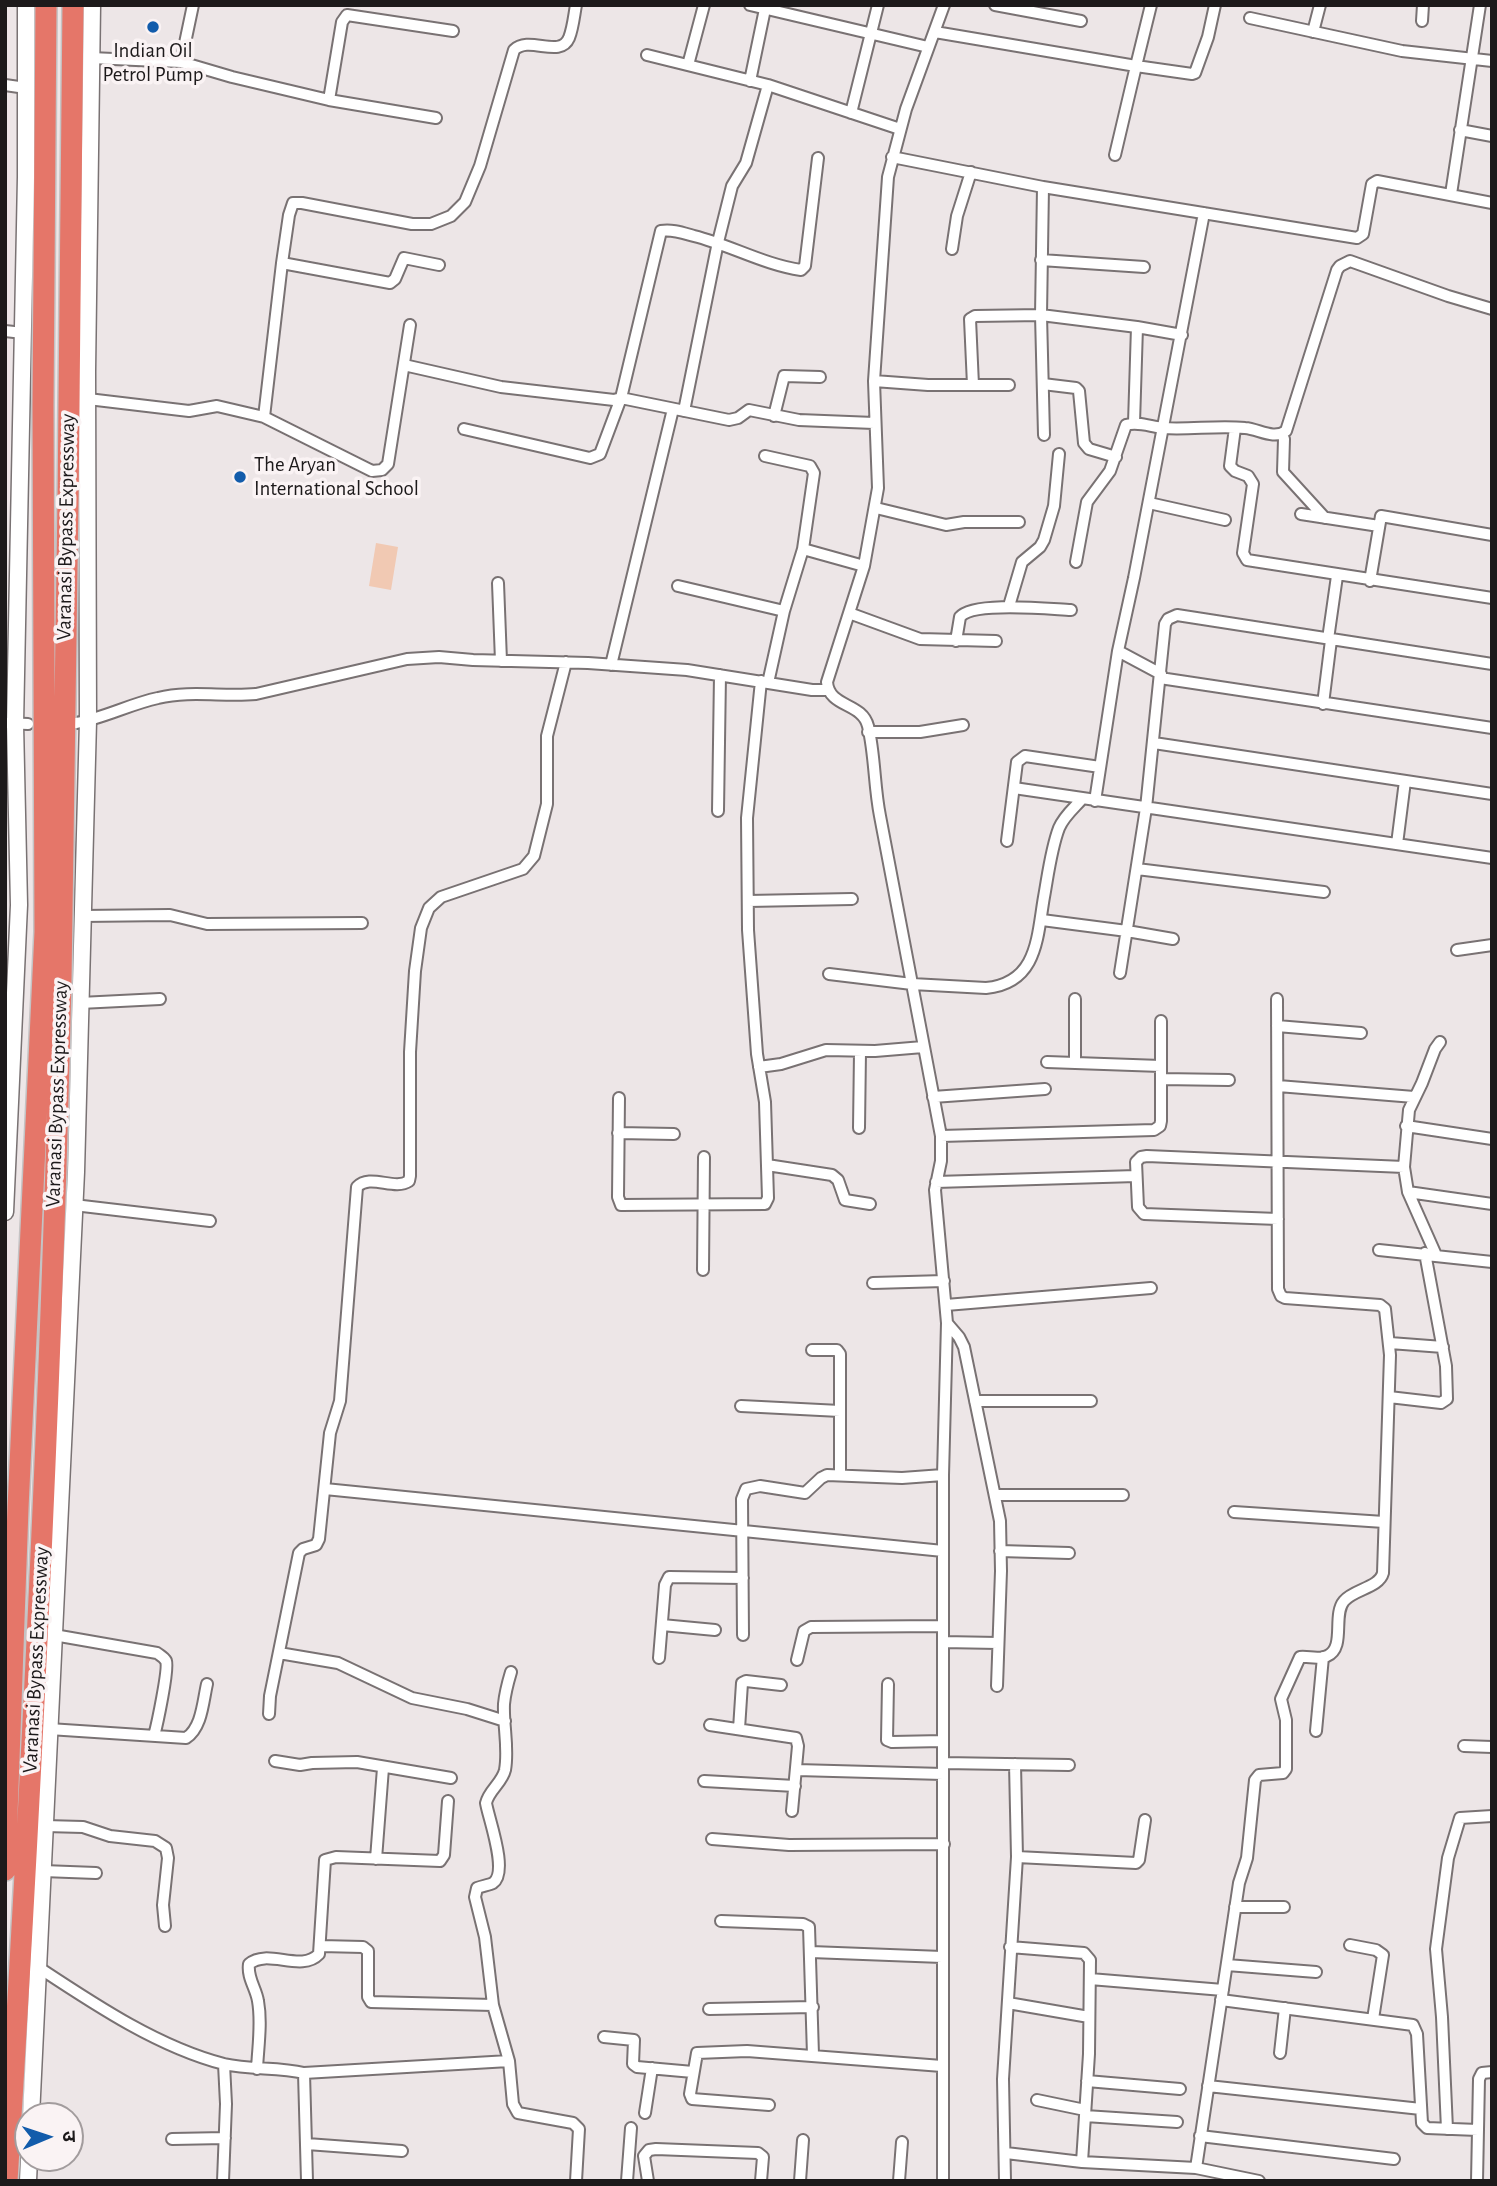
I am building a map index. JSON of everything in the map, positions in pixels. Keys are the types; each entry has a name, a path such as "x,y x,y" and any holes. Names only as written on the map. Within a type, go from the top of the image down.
{"highway":[{"name":"Varanasi Bypass Expressway","path":"5,1870 45,932 43,391 47,5"},
{"name":"Varanasi Bypass Expressway","path":"8,2181 44,1506 61,992 73,5"}],"street":[{"path":"5,1212 10,994 19,905 16,724 26,5"},
{"path":"32,2102 74,1205 80,1003 92,5"},
{"path":"181,62 193,5"},
{"path":"264,417 291,206 297,202 412,224 430,224 451,216 465,202 480,166 514,50 517,46 528,44 555,47 565,44 569,39 576,5"},
{"path":"688,65 704,5"},
{"path":"750,5 928,47"},
{"path":"851,113 878,5"},
{"path":"943,2181 943,1475 947,1323 936,1182 941,1161 941,1136 879,812 864,716 858,710 836,700 828,690 827,682 864,566 876,508 878,467 874,381 888,177 900,129 944,5"},
{"path":"995,5 1081,21"},
{"path":"1115,155 1151,5"},
{"path":"934,32 1192,74 1195,73 1208,37 1215,5"},
{"path":"1313,32 1320,5"},
{"path":"1422,21 1423,5"},
{"path":"1451,194 1480,5"},
{"path":"750,81 765,9"},
{"path":"329,100 345,17 351,15 453,31"},
{"path":"1250,18 1402,51 1492,61"},
{"path":"647,55 768,85 900,129"},
{"path":"91,58 181,62 329,100 436,118"},
{"path":"5,85 26,88"},
{"path":"611,665 679,410 732,186 746,163 768,85"},
{"path":"1460,131 1492,136"},
{"path":"892,157 1044,187 1361,237 1374,182 1492,203"},
{"path":"464,429 590,458 596,457 605,444 621,398 661,231 670,230 718,242 766,260 798,270 803,269 818,159"},
{"path":"952,249 957,216 971,172"},
{"path":"1044,187 1041,260 1044,435"},
{"path":"1095,800 1118,651 1164,428 1204,213"},
{"path":"282,263 390,283 395,279 404,258 439,265"},
{"path":"1041,260 1144,267"},
{"path":"1076,562 1087,502 1110,471 1124,428 1129,424 1164,428 1246,428 1271,435 1286,431 1337,270 1345,263 1350,261 1492,309"},
{"path":"973,385 972,317 1041,315 1182,335"},
{"path":"88,399 189,411 217,406 264,417 372,471 382,470 388,464 410,325"},
{"path":"1134,423 1137,327"},
{"path":"5,331 23,333"},
{"path":"404,365 501,387 614,400 621,398 729,420 738,418 749,410 799,420 874,423"},
{"path":"774,416 784,376 820,377"},
{"path":"874,381 1009,385"},
{"path":"1043,384 1076,388 1079,391 1084,443 1089,449 1116,457"},
{"path":"1235,428 1230,466 1248,476 1253,484 1244,558 1252,562 1337,576 1492,598"},
{"path":"1282,434 1283,472 1325,518"},
{"path":"1009,606 1022,562 1040,547 1044,540 1054,506 1059,454"},
{"path":"619,1098 618,1197 621,1205 765,1205 768,1198 765,1102 753,1001 747,818 764,682 803,549 814,478 813,469 765,456"},
{"path":"1149,503 1225,520"},
{"path":"876,508 946,525 964,522 1019,522"},
{"path":"1301,514 1379,526"},
{"path":"1370,581 1381,516 1492,535"},
{"path":"803,549 864,566"},
{"path":"1323,704 1337,576"},
{"path":"498,583 502,661"},
{"path":"678,586 784,611"},
{"path":"956,641 963,613 1009,606 1071,610"},
{"path":"849,614 913,637 996,641"},
{"path":"1121,973 1146,808 1165,624 1173,615 1492,664"},
{"path":"1118,651 1160,676 1323,704 1492,728"},
{"path":"82,722 158,698 190,694 256,694 409,659 439,657 611,665 720,675 812,690 828,690"},
{"path":"269,1714 270,1696 299,1553 318,1542 330,1433 340,1401 357,1187 365,1181 403,1185 409,1181 410,1176 410,1052 415,971 421,928 429,908 441,897 523,869 534,856 547,804 547,736 566,662"},
{"path":"718,811 720,675"},
{"path":"868,732 920,732 963,725"},
{"path":"1154,743 1492,794"},
{"path":"1007,841 1017,762 1025,756 1100,767"},
{"path":"1397,844 1405,781"},
{"path":"1014,788 1492,858"},
{"path":"829,974 912,984 986,988 1008,982 1020,974 1028,965 1039,937 1043,900 1056,838 1067,815 1082,799"},
{"path":"1137,869 1324,892"},
{"path":"748,901 852,899"},
{"path":"82,916 170,915 207,924 362,923"},
{"path":"1042,920 1173,939"},
{"path":"1457,950 1492,945"},
{"path":"80,1003 160,999"},
{"path":"1075,999 1075,1063"},
{"path":"1196,2168 1235,1906 1247,1858 1255,1780 1259,1775 1283,1773 1286,1769 1286,1720 1282,1695 1300,1657 1323,1657 1330,1654 1335,1647 1338,1614 1343,1601 1382,1577 1390,1343 1383,1306 1281,1296 1278,1289 1277,999"},
{"path":"941,1136 1154,1130 1160,1126 1161,1121 1161,1021"},
{"path":"1278,1026 1361,1033"},
{"path":"1389,1397 1441,1403 1446,1401 1447,1376 1430,1254 1408,1192 1404,1167 1406,1126 1414,1097 1440,1042"},
{"path":"759,1067 790,1062 820,1051 860,1052 923,1046"},
{"path":"859,1128 860,1052"},
{"path":"1047,1062 1161,1066"},
{"path":"1161,1079 1229,1080"},
{"path":"1278,1086 1414,1097"},
{"path":"933,1097 1045,1089"},
{"path":"1406,1126 1492,1139"},
{"path":"618,1133 674,1134"},
{"path":"1278,1219 1144,1214 1138,1207 1136,1162 1147,1156 1404,1167"},
{"path":"703,1270 704,1157"},
{"path":"766,1165 832,1175 838,1180 845,1200 870,1204"},
{"path":"936,1182 1136,1176"},
{"path":"1408,1192 1492,1204"},
{"path":"74,1205 210,1221"},
{"path":"1379,1250 1492,1262"},
{"path":"873,1283 944,1280"},
{"path":"946,1305 1151,1288"},
{"path":"947,1323 964,1347 1000,1521 997,1686"},
{"path":"1390,1343 1443,1347"},
{"path":"811,1350 839,1351 840,1474"},
{"path":"975,1401 1091,1401"},
{"path":"741,1406 840,1411"},
{"path":"743,1635 742,1499 746,1489 761,1486 805,1493 821,1478 840,1474 902,1478 943,1475"},
{"path":"325,1489 943,1551"},
{"path":"995,1495 1123,1495"},
{"path":"1234,1512 1384,1522"},
{"path":"1000,1551 1069,1553"},
{"path":"659,1658 665,1585 669,1577 743,1578"},
{"path":"662,1625 715,1630"},
{"path":"797,1660 804,1631 811,1627 943,1626"},
{"path":"54,1635 157,1653 163,1657 166,1667 155,1736"},
{"path":"943,1642 998,1643"},
{"path":"279,1653 338,1663 412,1698 467,1709 505,1721"},
{"path":"1316,1731 1323,1657"},
{"path":"511,1672 504,1704 507,1751 505,1770 487,1796 486,1802 497,1841 497,1877 493,1882 477,1888 475,1897 485,1937 493,2005 509,2060 513,2104 518,2113 573,2123 579,2129 576,2181"},
{"path":"739,1729 742,1683 746,1681 781,1685"},
{"path":"49,1729 186,1738 193,1734 207,1684"},
{"path":"888,1684 887,1740 943,1741"},
{"path":"710,1725 796,1738 798,1746 792,1811"},
{"path":"1464,1745 1492,1747"},
{"path":"275,1761 300,1765 351,1762 451,1778"},
{"path":"1005,2181 1003,2079 1017,1857 1014,1764"},
{"path":"796,1770 1069,1765"},
{"path":"376,1859 383,1768"},
{"path":"704,1781 795,1786"},
{"path":"257,2069 259,2008 248,1972 249,1964 260,1959 307,1961 318,1954 321,1946 326,1860 336,1857 440,1861 444,1855 448,1801"},
{"path":"1447,2129 1436,1949 1448,1858 1460,1818 1492,1816"},
{"path":"1017,1857 1136,1864 1139,1860 1145,1820"},
{"path":"45,1826 83,1827 103,1835 149,1840 163,1845 168,1852 163,1905 165,1926"},
{"path":"712,1839 789,1844 944,1844"},
{"path":"43,1871 96,1873"},
{"path":"1235,1906 1284,1907"},
{"path":"722,1921 807,1925 811,1931 813,2055"},
{"path":"1350,1945 1376,1950 1382,1955 1373,2019"},
{"path":"321,1946 363,1947 368,1951 368,1997 371,2002 493,2005"},
{"path":"1010,1947 1084,1953 1090,1960 1082,2162"},
{"path":"811,1952 942,1957"},
{"path":"1227,1965 1316,1972"},
{"path":"38,1967 89,2001 162,2040 225,2064 304,2073 509,2060"},
{"path":"1090,1979 1222,1995 1285,2008 1408,2024 1415,2028 1423,2126 1478,2130"},
{"path":"1007,2003 1089,2017"},
{"path":"709,2009 813,2007"},
{"path":"1280,2053 1285,2008"},
{"path":"604,2037 634,2040 633,2064 637,2067 693,2072"},
{"path":"769,2105 692,2099 690,2094 695,2055 701,2051 747,2051 942,2066"},
{"path":"1478,2181 1479,2079 1482,2073 1491,2072 1492,2059"},
{"path":"223,2181 225,2064"},
{"path":"645,2113 652,2068"},
{"path":"304,2073 307,2181"},
{"path":"1087,2081 1180,2089"},
{"path":"1208,2086 1422,2109"},
{"path":"1037,2100 1085,2113 1177,2122"},
{"path":"627,2181 631,2128"},
{"path":"1200,2136 1394,2159"},
{"path":"172,2139 225,2138"},
{"path":"800,2181 803,2140"},
{"path":"899,2181 902,2142"},
{"path":"307,2144 402,2151"},
{"path":"648,2181 644,2156 649,2150 656,2149 758,2153 763,2157 761,2181"},
{"path":"1006,2153 1082,2162 1196,2168 1259,2181"}],"shaded area":[{"path":"376,543 398,547 391,590 369,586"}],"place":[{"name":"Indian Oil Petrol Pump","path":"153,27"},
{"name":"The Aryan International School","path":"240,477"}]}
